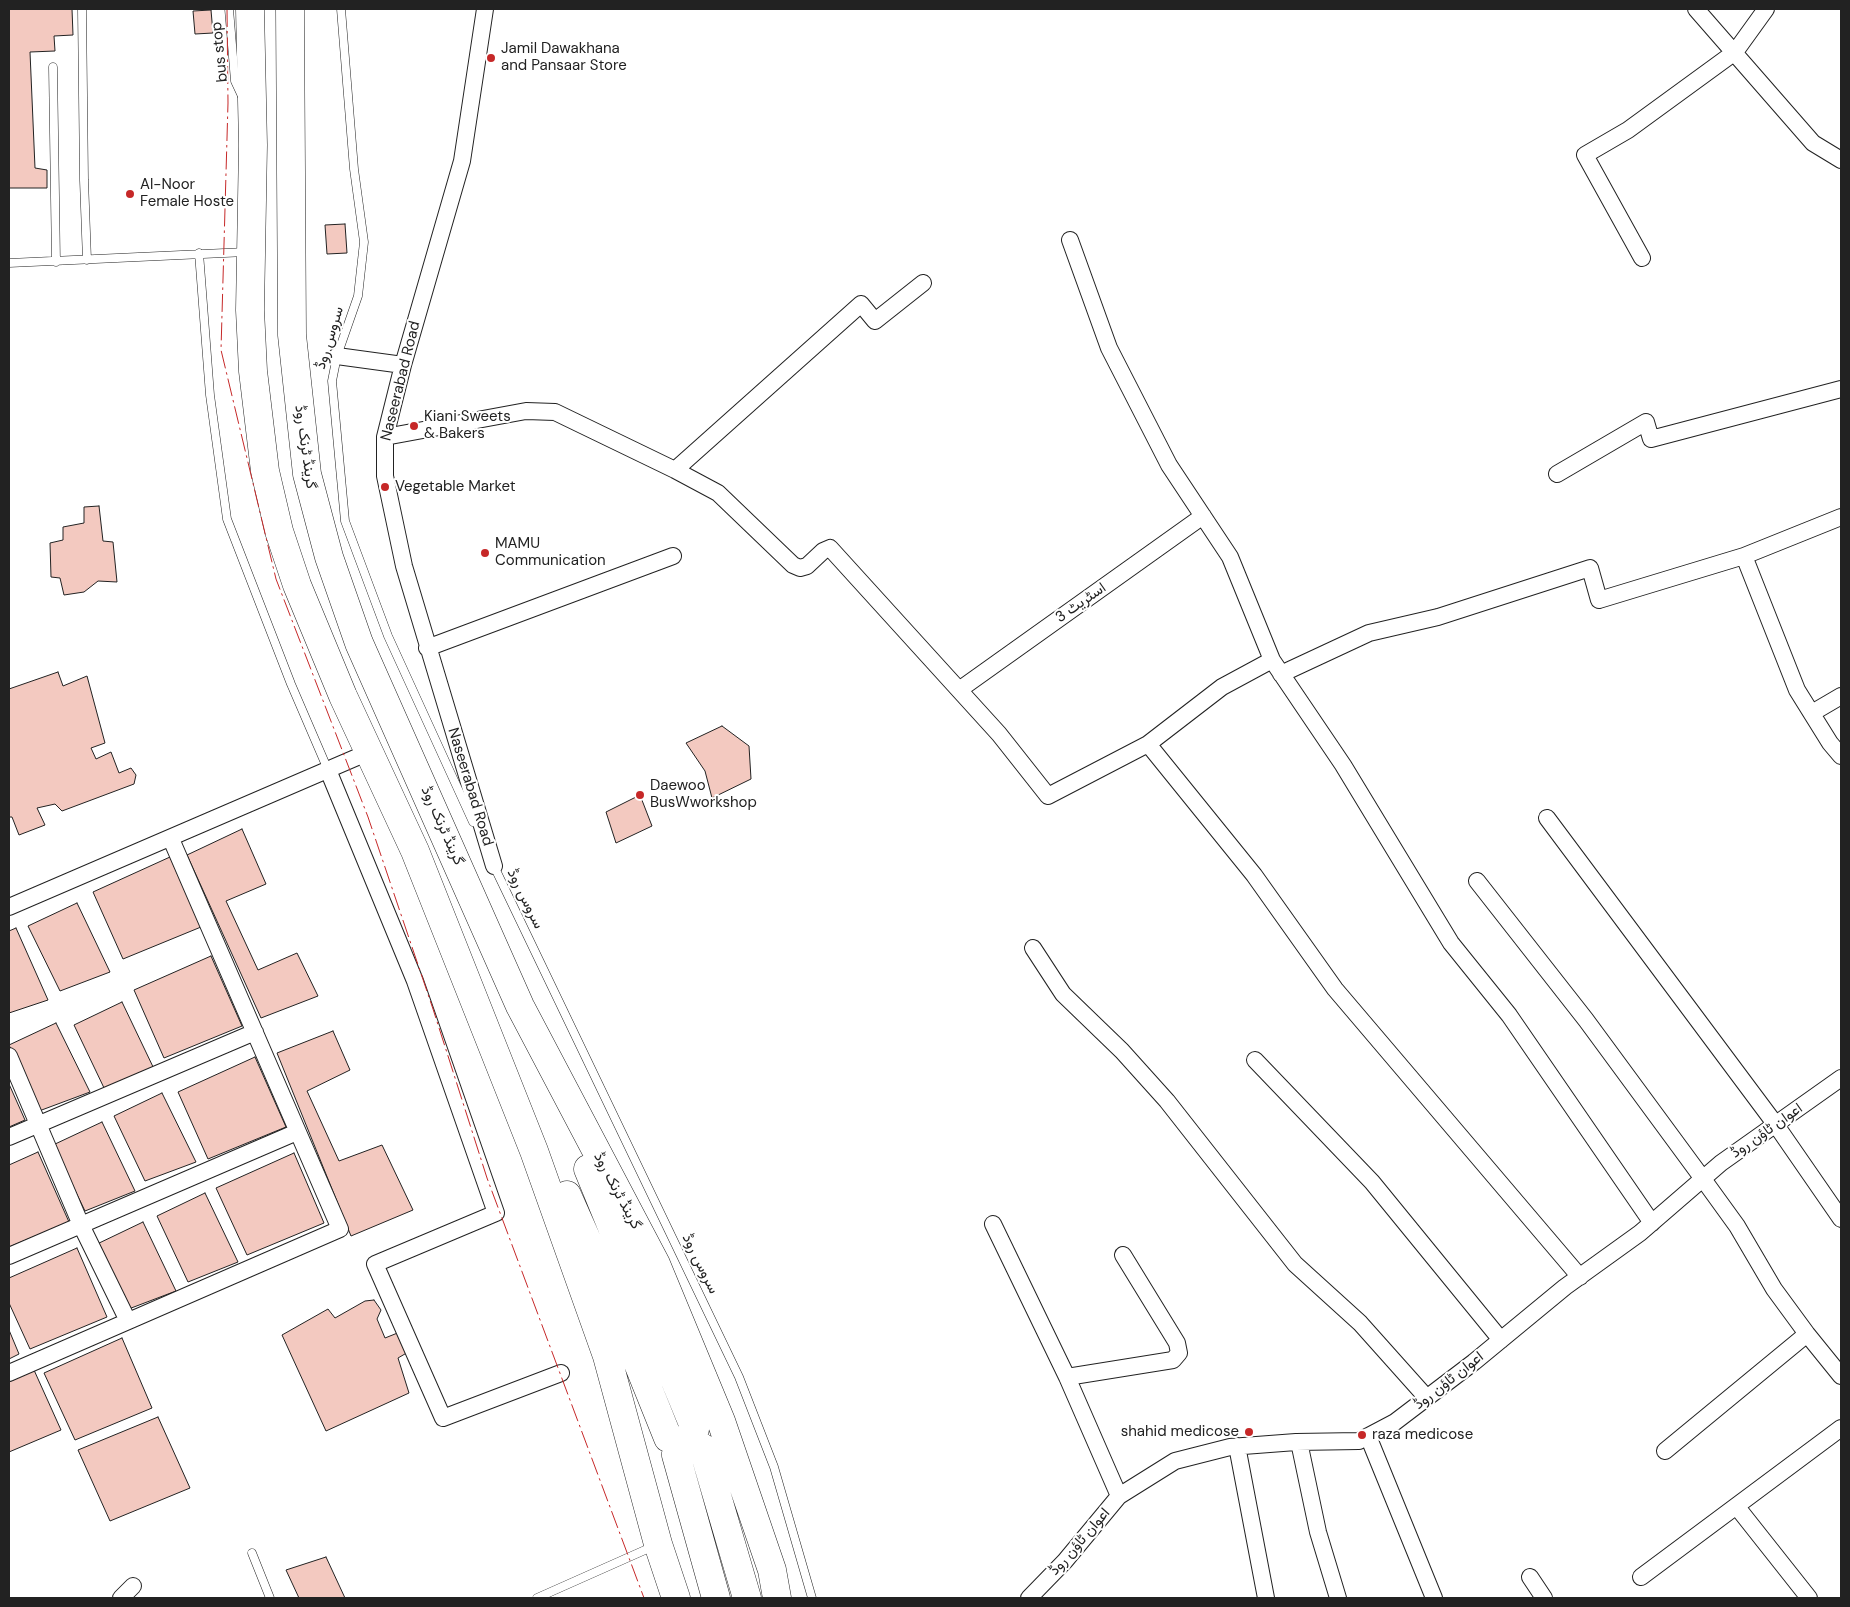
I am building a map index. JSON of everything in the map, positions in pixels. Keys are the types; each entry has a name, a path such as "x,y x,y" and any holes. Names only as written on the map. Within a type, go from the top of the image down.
{"highway":[{"path":"250,9 253,118 250,310 253,371 265,471 279,531 297,585 369,752 415,851 534,1150 607,1356 658,1544 676,1598"},
{"name":"گرینڈ ٹرنک روڈ","path":"290,9 292,334 307,474 328,558 359,643 520,1006 656,1264 721,1421 772,1570 777,1598"},
{"path":"520,1006 695,1429 690,1436 676,1441 668,1438 602,1274 565,1192 534,1150"},
{"path":"716,1598 676,1455 689,1444 696,1444 703,1448 747,1598"}],"street":[{"name":"Naseerabad Road","path":"485,9 462,162 403,365 385,437 387,485 404,566 427,648 494,866"},
{"path":"1696,9 1813,142 1841,160"},
{"path":"1642,258 1585,155 1628,130 1735,52 1766,9"},
{"path":"1070,240 1109,348 1169,465 1230,557 1272,660 1343,765 1451,943 1509,1015 1652,1223"},
{"path":"675,470 860,304 875,321 923,283"},
{"path":"337,356 403,365"},
{"path":"1557,474 1646,422 1651,439 1841,389"},
{"path":"385,437 526,411 555,412 718,493 793,565 800,568 807,566 823,551 830,548 1000,734 1048,796 1148,744 1222,687 1272,660"},
{"name":"اسٹریٹ 3","path":"959,690 1203,516"},
{"path":"1281,674 1369,634 1438,617 1590,568 1599,600 1744,556 1841,517"},
{"path":"427,648 673,556"},
{"path":"1744,556 1797,690 1830,743 1841,756"},
{"path":"1812,713 1841,696"},
{"path":"1148,744 1254,875 1335,989 1580,1277"},
{"path":"9,908 369,752"},
{"path":"328,770 415,981 496,1213 375,1264 443,1418 561,1373"},
{"path":"1547,818 1776,1125 1841,1219"},
{"path":"9,1373 340,1229 171,839"},
{"path":"1477,881 1586,1020 1703,1179 1737,1226 1774,1289 1806,1334 1841,1376"},
{"path":"1033,948 1063,994 1122,1051 1168,1101 1295,1264 1360,1323 1427,1398"},
{"path":"9,1136 254,1032"},
{"path":"9,1056 81,1225 128,1321"},
{"path":"1255,1060 1372,1182 1501,1340"},
{"name":"اعوان ٹاؤن روڈ","path":"1029,1598 1065,1561 1119,1496 1176,1461 1237,1446 1359,1441 1395,1422 1652,1223 1721,1163 1841,1078"},
{"path":"9,1256 297,1132"},
{"path":"993,1224 1067,1377 1119,1496"},
{"path":"1067,1377 1173,1360 1179,1353 1177,1343 1123,1255"},
{"path":"1665,1451 1806,1334"},
{"path":"1641,1577 1841,1428"},
{"path":"1368,1436 1434,1598"},
{"path":"1299,1442 1318,1532 1338,1598"},
{"path":"1237,1446 1266,1598"},
{"path":"1736,1506 1809,1598"},
{"path":"1530,1577 1544,1598"},
{"path":"121,1598 133,1586"}],"lane":[{"path":"82,9 87,260"},
{"name":"bus stop","path":"229,9 235,82 253,118"},
{"name":"سروس روڈ","path":"342,9 354,169 364,242 358,296 337,356 332,381 345,521 388,636 494,866 740,1377 774,1467 812,1598"},
{"path":"53,67 56,262"},
{"path":"9,264 251,251"},
{"path":"199,253 210,396 227,519 291,684 328,770"},
{"path":"537,1598 658,1544"},
{"path":"252,1553 270,1598"}],"building":[{"path":"9,9 72,9 73,35 54,36 55,51 30,52 35,168 47,170 47,188 9,188"},
{"path":"211,10 213,33 195,34 193,11"},
{"path":"345,224 347,253 327,254 325,225"},
{"path":"99,506 103,541 113,542 117,582 98,581 84,592 64,595 60,578 51,577 50,543 63,540 63,527 84,523 84,507"},
{"path":"58,672 63,686 87,676 105,743 91,748 96,759 111,752 119,773 131,768 136,775 134,784 62,811 55,804 37,808 45,825 19,835 12,817 9,817 9,689"},
{"path":"722,726 749,746 751,779 712,798 705,771 686,743"},
{"path":"640,795 652,826 616,843 606,812"},
{"path":"242,829 266,884 226,901 258,970 297,953 318,996 261,1018 187,855"},
{"path":"170,857 201,927 123,959 93,892"},
{"path":"77,903 110,972 60,991 28,926"},
{"path":"16,928 48,1000 9,1013 9,931"},
{"path":"211,956 242,1026 164,1058 134,990"},
{"path":"122,1002 155,1071 105,1090 74,1025"},
{"path":"56,1023 90,1092 39,1111 9,1045"},
{"path":"333,1031 350,1070 307,1091 339,1161 382,1145 413,1210 351,1236 277,1053"},
{"path":"255,1057 286,1127 208,1159 178,1092"},
{"path":"9,1084 25,1120 9,1127"},
{"path":"162,1093 196,1162 145,1181 114,1116"},
{"path":"102,1122 135,1191 85,1211 53,1145"},
{"path":"38,1152 69,1222 9,1247 9,1165"},
{"path":"294,1153 324,1223 247,1255 216,1188"},
{"path":"205,1193 238,1262 188,1282 157,1216"},
{"path":"143,1222 176,1291 126,1310 95,1245"},
{"path":"77,1248 107,1317 30,1349 9,1303 9,1278"},
{"path":"374,1300 381,1310 377,1319 385,1338 400,1332 410,1351 398,1358 409,1393 326,1431 282,1335 328,1309 335,1318 365,1301"},
{"path":"9,1330 19,1354 9,1359"},
{"path":"122,1338 152,1408 75,1440 44,1373"},
{"path":"34,1370 61,1430 9,1452 9,1382"},
{"path":"158,1417 190,1488 110,1521 78,1450"},
{"path":"326,1557 345,1598 299,1598 286,1570"}],"power":[{"path":"227,9 228,103 221,350 276,579 368,817 433,1009 487,1178 644,1598"}],"place":[{"name":"Jamil Dawakhana and Pansaar Store","path":"491,58"},
{"name":"Al-Noor Female Hoste","path":"130,194"},
{"name":"Kiani Sweets & Bakers","path":"414,426"},
{"name":"Vegetable Market","path":"385,487"},
{"name":"MAMU Communication","path":"485,553"},
{"name":"Daewoo BusWworkshop","path":"640,795"},
{"name":"shahid medicose","path":"1249,1432"},
{"name":"raza medicose","path":"1362,1435"}]}
